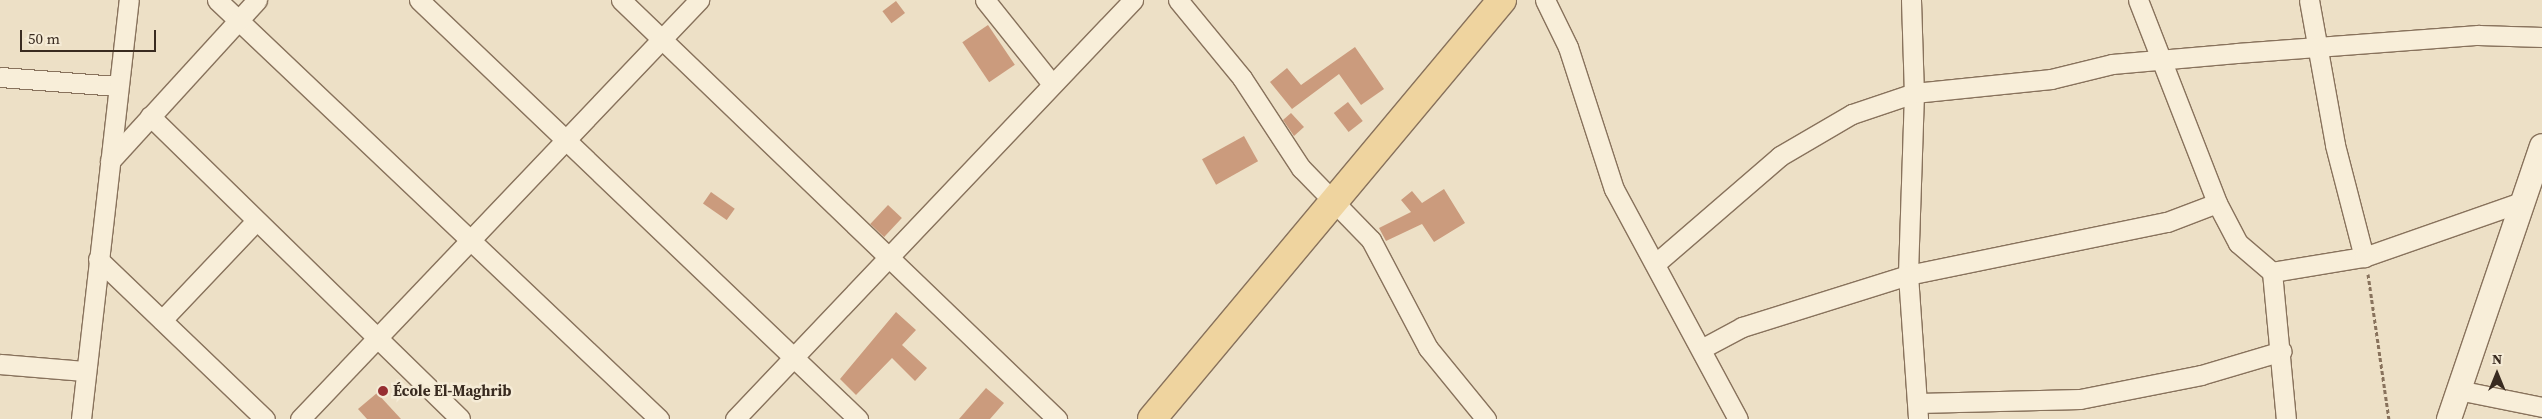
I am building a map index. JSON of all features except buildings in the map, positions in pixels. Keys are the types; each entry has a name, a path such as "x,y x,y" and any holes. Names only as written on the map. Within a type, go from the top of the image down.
{"main road":[{"path":"1152,419 1502,0"}],"street":[{"path":"81,419 84,371 110,161 117,86 129,0"},
{"path":"217,0 659,419"},
{"path":"110,161 257,0"},
{"path":"419,0 858,419"},
{"path":"621,0 664,39 885,258 1057,419"},
{"path":"300,419 664,39 699,0"},
{"path":"985,0 1052,84"},
{"path":"735,419 885,258 1133,0"},
{"path":"1178,0 1242,78 1301,168 1371,240 1428,348 1486,419"},
{"path":"1545,0 1568,47 1614,188 1738,419"},
{"path":"1911,0 1914,93 1908,275 1918,411 2080,399 2192,378 2282,351"},
{"path":"2138,0 2217,203 2238,243 2272,272 2282,351 2279,374 2286,419"},
{"path":"2309,0 2335,145 2364,257"},
{"path":"1655,264 1780,156 1852,114 1914,93 2051,79 2112,64 2318,46 2478,35 2542,37"},
{"path":"0,76 117,86"},
{"path":"150,116 377,340 460,419"},
{"path":"2449,419 2542,146"},
{"path":"2272,272 2364,257 2524,201"},
{"path":"1701,348 1742,327 1908,275 2167,222 2217,203"},
{"path":"162,320 256,221"},
{"path":"98,259 265,419"},
{"path":"0,364 84,371"},
{"path":"2458,390 2542,407"}],"path":[{"path":"2364,257 2389,419"}],"place":[{"name":"École El-Maghrib","path":"383,391"}]}
